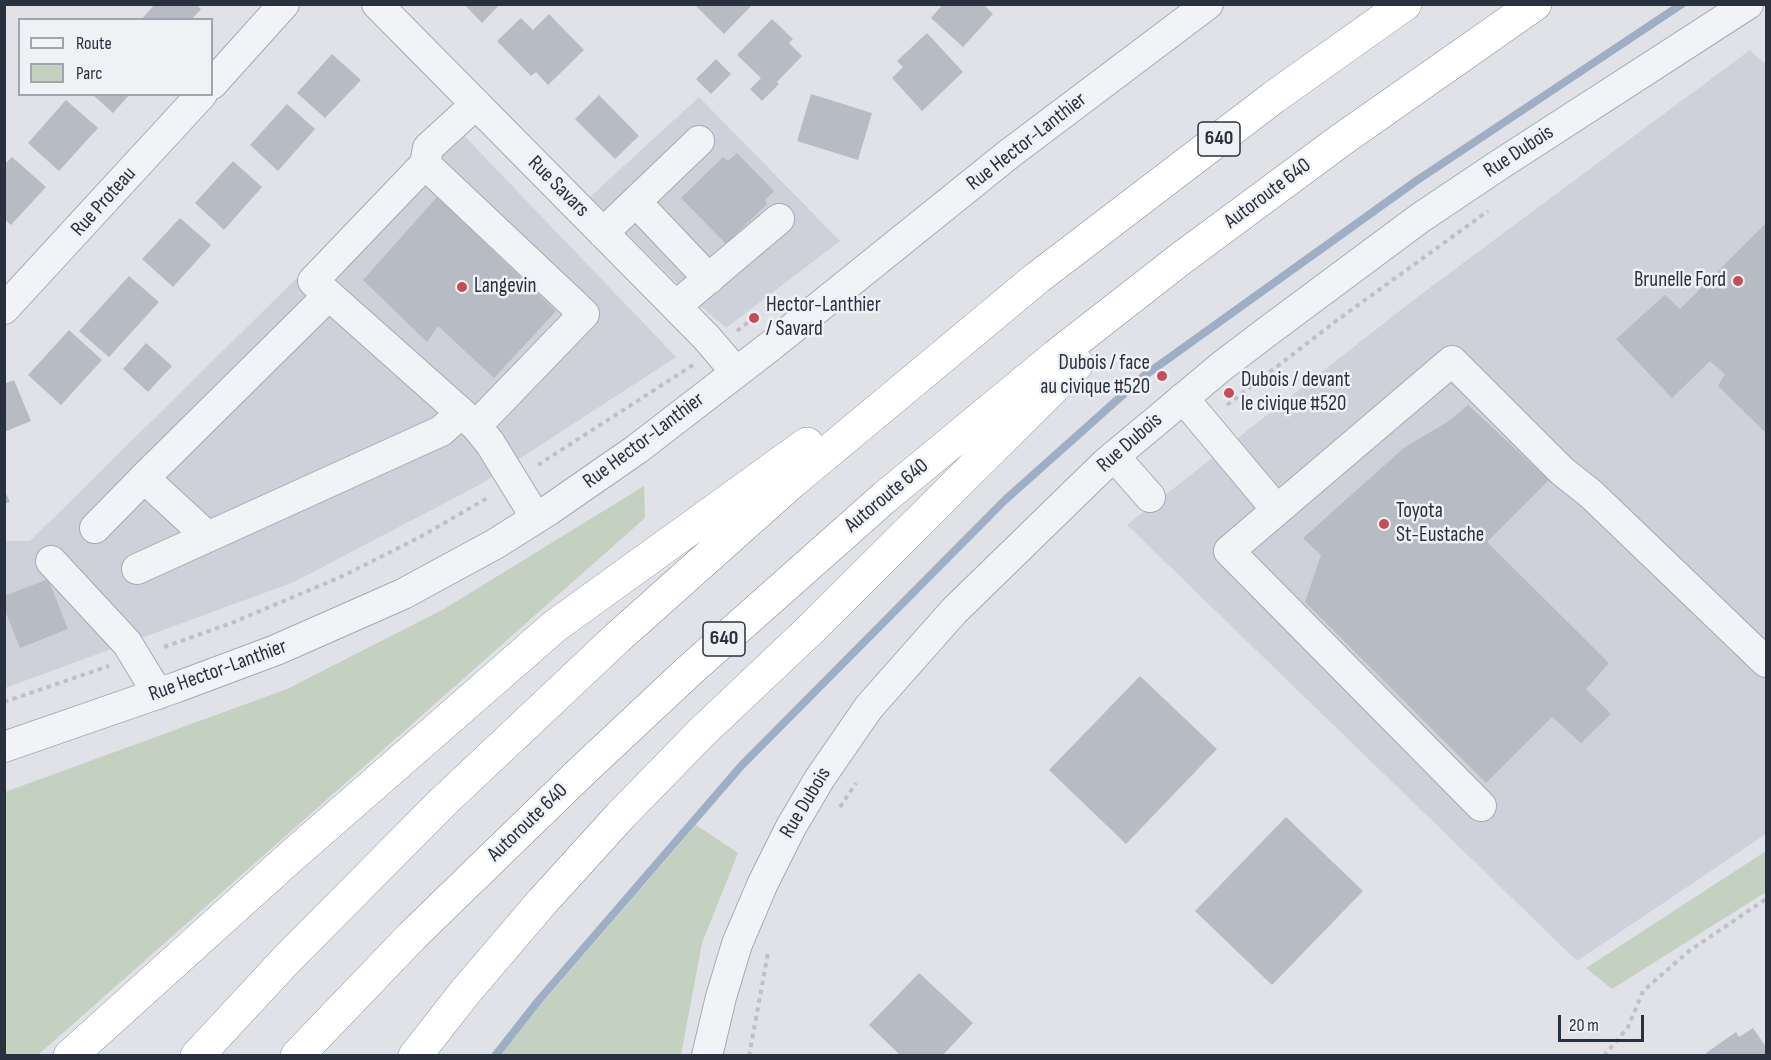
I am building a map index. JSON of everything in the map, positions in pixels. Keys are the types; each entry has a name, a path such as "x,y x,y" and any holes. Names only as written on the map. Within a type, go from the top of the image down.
{"highway":[{"name":"640","path":"196,1056 382,863 600,654 849,433 1037,278 1274,97 1405,4"},
{"name":"Autoroute 640","path":"297,1056 412,936 698,662 885,497 1047,363 1183,257 1360,126 1535,4"},
{"path":"415,1056 465,991 621,815 702,732 811,630 1183,257"},
{"path":"70,1056 286,861 555,626 1037,278"}],"street":[{"path":"213,83 284,4"},
{"name":"Rue Savars","path":"377,4 676,306 736,372"},
{"name":"Rue Hector-Lanthier","path":"4,747 158,694 337,625 432,579 495,544 608,471 1001,160 1208,4"},
{"name":"Rue Dubois","path":"707,1056 734,953 763,883 791,827 852,729 888,684 954,611 1056,509 1114,456 1183,398 1343,273 1517,153 1748,4"},
{"name":"Rue Proteau","path":"4,309 200,96"},
{"path":"476,104 428,148 425,164 313,281 468,419 490,443 536,518"},
{"path":"603,233 699,141"},
{"path":"137,569 468,419 584,314 425,164"},
{"path":"636,202 709,279"},
{"path":"676,306 779,219"},
{"path":"95,528 329,295"},
{"path":"1481,806 1228,551 1452,361 1562,471 1592,494 1767,662"},
{"path":"1183,398 1277,510"},
{"path":"1114,456 1150,497"},
{"path":"144,478 208,537"},
{"path":"51,561 128,643 158,694"}],"path":[{"path":"1204,423 1336,321 1489,210"},
{"name":"Rue Hector-Lanthier","path":"537,465 694,364"},
{"name":"Rue Hector-Lanthier","path":"164,647 229,624 345,575 420,537 498,490"},
{"path":"4,702 111,665"},
{"path":"835,814 860,777"},
{"path":"1604,1056 1628,1028 1643,991 1689,951 1767,899"},
{"path":"749,1056 767,955 771,944"}],"shaded area":[{"path":"1750,50 1766,65 1766,834 1577,961 1127,525 1416,298"},
{"path":"699,97 840,241 726,328 696,302 590,197"},
{"path":"453,124 676,357 481,484 294,582 5,688 4,541 30,541"}],"green space":[{"path":"644,486 645,518 38,1055 5,1055 5,792 287,689 444,609"},
{"path":"696,825 738,853 702,943 681,1055 501,1055 543,1002"},
{"path":"1766,851 1766,892 1612,989 1586,968"}],"building":[{"path":"155,4 196,4 201,9 193,18 143,18"},
{"path":"464,4 500,4 482,23"},
{"path":"694,4 753,4 724,34"},
{"path":"943,4 983,4 993,14 963,47 931,18"},
{"path":"549,14 584,50 548,85 536,72 531,76 497,41 521,18 533,30"},
{"path":"772,19 793,39 789,43 802,56 762,101 750,89 761,78 737,55"},
{"path":"927,33 963,72 922,111 892,78 903,67 897,61"},
{"path":"332,54 361,80 325,118 297,93"},
{"path":"716,59 731,74 711,94 696,79"},
{"path":"811,94 872,113 858,160 797,141"},
{"path":"599,95 639,136 615,159 575,119"},
{"path":"94,96 128,96 113,113"},
{"path":"66,100 98,128 59,171 28,143"},
{"path":"287,104 315,129 278,171 250,145"},
{"path":"737,153 774,191 765,200 767,204 726,244 681,198 723,157 728,161"},
{"path":"12,157 46,187 11,225 4,219 4,165"},
{"path":"233,161 262,187 224,230 195,203"},
{"path":"437,197 556,311 494,378 438,326 427,342 363,280"},
{"path":"180,218 211,245 173,287 142,259"},
{"path":"1766,223 1766,433 1718,386 1725,374 1710,361 1672,398 1616,339 1665,295 1680,309"},
{"path":"129,276 159,302 109,357 79,331"},
{"path":"69,330 102,360 61,405 28,375"},
{"path":"146,343 172,366 148,392 123,369"},
{"path":"14,380 31,421 4,432 4,384"},
{"path":"1468,405 1549,480 1487,542 1609,663 1586,689 1611,714 1581,743 1552,717 1486,783 1305,602 1321,555 1303,538 1405,447 1449,421"},
{"path":"4,489 10,502 4,504"},
{"path":"48,579 68,629 20,648 4,608 4,596"},
{"path":"1140,676 1217,749 1126,844 1049,770"},
{"path":"1286,817 1363,891 1272,985 1195,911"},
{"path":"919,973 973,1023 942,1056 901,1056 869,1025"},
{"path":"1753,1028 1766,1047 1766,1056 1708,1056 1706,1053 1736,1032 1739,1037"}],"waterway":[{"path":"495,1056 539,1000 742,765 1005,500 1144,376 1416,181 1682,4"}],"place":[{"name":"Brunelle Ford","path":"1738,281"},
{"name":"Langevin","path":"462,287"},
{"name":"Hector-Lanthier / Savard","path":"754,318"},
{"name":"Dubois / face au civique #520","path":"1162,376"},
{"name":"Dubois / devant le civique #520","path":"1229,393"},
{"name":"Toyota St-Eustache","path":"1384,524"}]}
